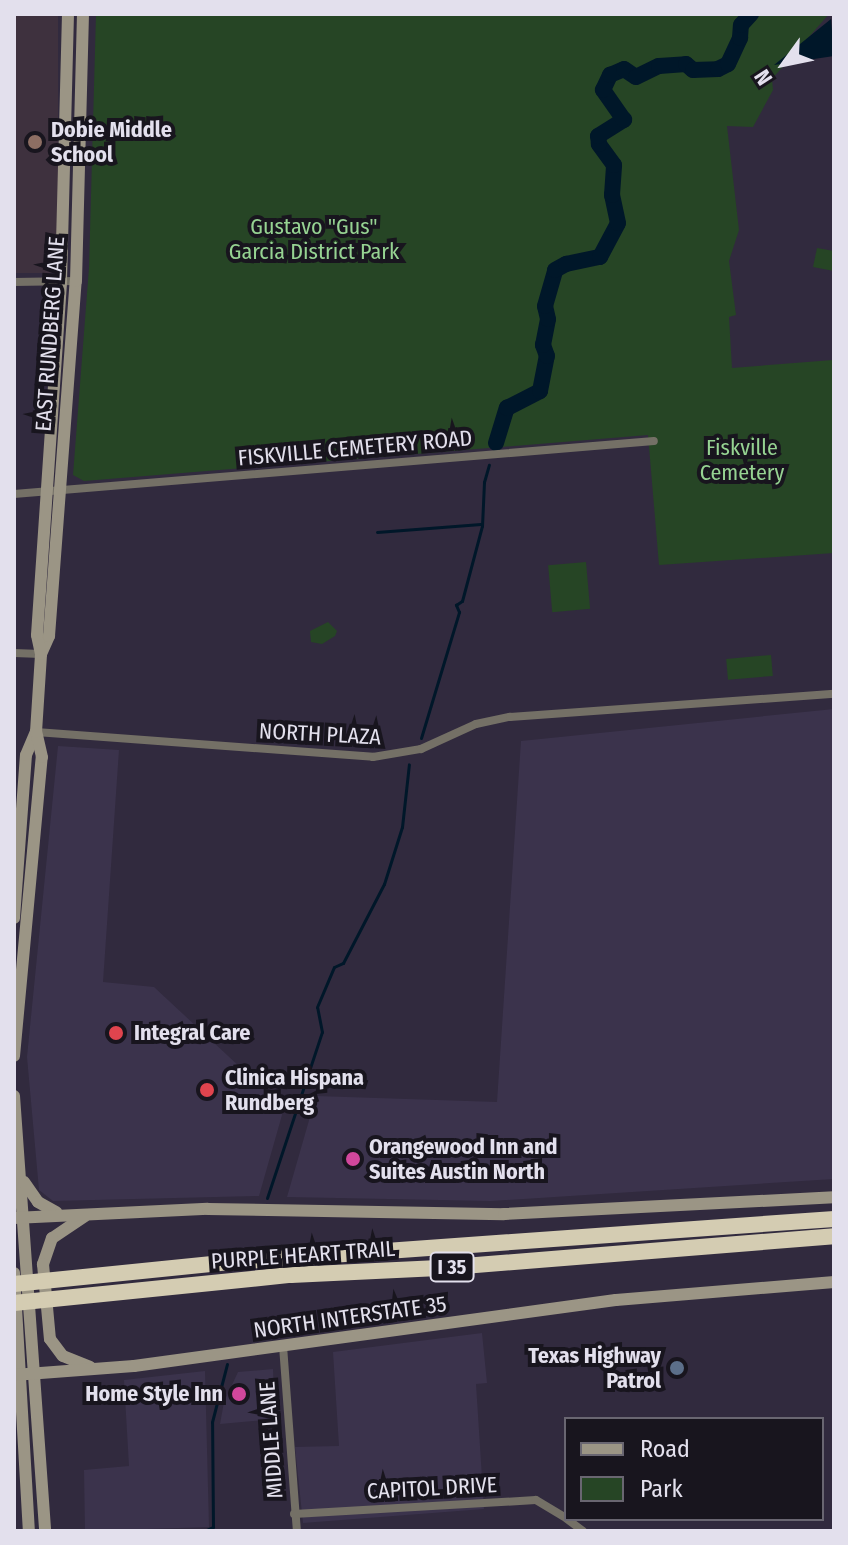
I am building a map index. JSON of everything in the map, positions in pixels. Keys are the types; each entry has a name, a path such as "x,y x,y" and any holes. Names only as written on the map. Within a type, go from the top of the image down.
{"highway":[{"path":"667,1230 719,1218 834,1208"},
{"name":"PURPLE HEART TRAIL","path":"14,1284 232,1262 834,1219"},
{"name":"PURPLE HEART TRAIL","path":"14,1303 291,1275 439,1268 834,1236"}],"main road":[{"name":"EAST RUNDBERG LANE","path":"14,1056 40,797 42,757 36,732 41,654 49,636 68,14"},
{"name":"EAST RUNDBERG LANE","path":"54,492 76,281 83,14"},
{"path":"66,97 80,98"},
{"path":"63,208 78,197"},
{"name":"EAST RUNDBERG LANE","path":"14,918 26,755 36,732"},
{"path":"14,1096 22,1178 19,1217 36,1376 44,1526 28,1527 17,1375 14,1273"},
{"path":"22,1178 38,1202 63,1214"},
{"path":"19,1217 208,1209 504,1214 834,1197"},
{"path":"88,1214 60,1231 47,1249 43,1264 47,1322 50,1339 63,1356 74,1363 99,1369"},
{"name":"NORTH INTERSTATE 35","path":"17,1375 70,1373 616,1300 834,1282"},
{"path":"37,1407 46,1387 70,1373"}],"street":[{"path":"14,282 76,281"},
{"name":"FISKVILLE CEMETERY ROAD","path":"14,494 654,441"},
{"path":"14,653 41,654"},
{"name":"NORTH PLAZA","path":"36,732 373,757 421,749 476,724 510,717 834,694"},
{"name":"MIDDLE LANE","path":"283,1346 297,1531"},
{"name":"CAPITOL DRIVE","path":"294,1514 536,1500 564,1516"}],"shaded area":[{"name":"Dobie Middle School","path":"14,14 58,14 58,273 14,273"},
{"path":"834,709 834,1179 491,1201 287,1197 316,1096 497,1102 521,741"},
{"path":"58,746 119,750 103,982 154,987 284,1108 259,1196 53,1201 39,1190 27,1057"},
{"path":"482,1333 487,1383 476,1384 484,1509 303,1523 295,1447 339,1446 333,1352"},
{"path":"273,1369 275,1419 220,1424 224,1402 238,1372"},
{"path":"205,1371 209,1527 85,1531 84,1470 129,1466 124,1380"}],"green space":[{"name":"Gustavo \"Gus\" Garcia District Park","path":"96,14 829,14 772,79 773,90 753,127 727,126 739,230 729,261 736,315 729,317 732,368 833,360 834,553 659,565 648,435 84,481 73,475 89,268"},
{"path":"817,248 834,251 834,271 813,267"},
{"path":"586,562 590,609 552,612 548,565"},
{"path":"328,622 337,631 335,636 322,644 311,642 310,631"},
{"path":"771,655 773,676 728,680 726,659"}],"water":[{"path":"831,19 834,56 774,65"}],"waterway":[{"path":"496,443 507,408 540,391 547,356 543,345 548,319 545,306 555,270 566,264 600,257 618,223 612,195 614,165 599,144 598,136 624,120 603,90 610,75 624,69 636,77 659,66 686,64 693,70 718,69 728,64 740,38 741,25 751,14"},
{"path":"421,738 459,612 456,605 462,601 482,526 484,482 489,465"},
{"path":"377,532 481,524"},
{"path":"267,1198 322,1032 317,1007 334,967 343,963 384,884 402,827 409,764"},
{"path":"204,1531 213,1527 212,1422 227,1364"}],"place":[{"name":"Dobie Middle School","path":"35,142"},
{"name":"Integral Care","path":"116,1033"},
{"name":"Clinica Hispana Rundberg","path":"207,1090"},
{"name":"Orangewood Inn and Suites Austin North","path":"353,1159"},
{"name":"Texas Highway Patrol","path":"677,1368"},
{"name":"Home Style Inn","path":"239,1394"}],"park label":[{"name":"Fiskville Cemetery","path":"742,460"}]}
